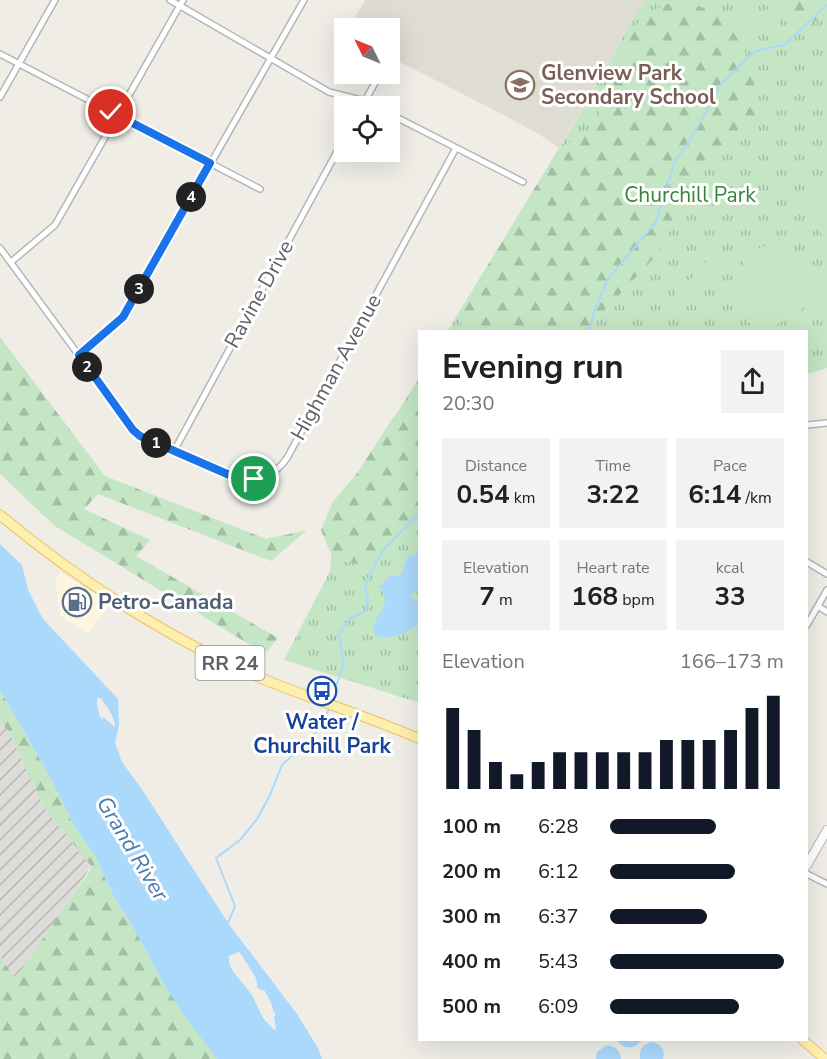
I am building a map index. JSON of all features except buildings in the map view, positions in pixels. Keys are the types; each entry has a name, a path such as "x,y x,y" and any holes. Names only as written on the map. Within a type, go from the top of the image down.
{"main road":[{"name":"RR 24","path":"0,514 36,545 145,619 258,676 418,738"},
{"path":"808,863 827,830"},
{"path":"804,1041 825,1059"}],"street":[{"path":"0,97 55,0"},
{"path":"170,0 182,3 270,58 329,92 340,96"},
{"path":"79,355 123,317 304,0"},
{"path":"11,262 55,225 182,3"},
{"path":"0,54 260,189"},
{"path":"400,119 523,182"},
{"name":"Highman Avenue","path":"0,248 136,433 234,477 254,479 273,473 281,466 456,148"},
{"name":"Ravine Drive","path":"174,451 334,157"},
{"path":"808,425 827,423"},
{"path":"808,563 827,574"},
{"path":"808,623 827,590"},
{"path":"818,606 827,612"},
{"path":"808,874 827,884"}],"shaded area":[{"name":"Glenview Park Secondary School","path":"365,0 644,0 559,148 537,133 400,62 400,18 355,18"},
{"path":"60,572 111,604 88,633 60,616 55,580"},
{"path":"0,721 9,732 43,806 91,866 15,979 0,956"}],"green space":[{"name":"Churchill Park","path":"644,0 827,0 827,368 808,374 808,330 448,330 565,139"},
{"path":"782,0 827,0 827,23 819,16 806,33 801,31 791,20"},
{"path":"668,4 693,4 723,15 758,73 752,90 760,111 700,164 688,182 665,240 653,259 586,330 462,330 460,311 559,148 593,129 622,56 639,21 648,12"},
{"path":"773,7 781,25 746,40 739,22"},
{"path":"827,175 827,240 797,206"},
{"path":"775,240 823,292 822,296 769,330 754,330 731,297 746,256"},
{"path":"717,249 722,254 708,272 681,297 677,297 676,291 690,280"},
{"path":"0,337 105,476 266,539 307,530 271,561 98,494 84,509 150,540 136,556 278,638 265,654 55,526 0,474"},
{"path":"418,379 418,702 284,660 330,571 334,517"},
{"path":"418,386 418,511 365,565 340,560 332,554 321,530 332,503 358,472 390,422"},
{"path":"0,690 45,768 73,823 96,857 112,893 160,977 217,1059 0,1059 0,956 15,979 91,866 43,806 9,732 0,721"}],"water":[{"name":"Grand River","path":"0,544 22,565 28,590 43,619 118,699 119,725 115,743 122,762 228,923 297,1014 318,1048 322,1059 217,1059 181,1011 160,977 112,893 96,857 73,823 45,768 0,690","holes":["97,698 101,698 108,708 115,727 100,717","239,952 255,976 257,988 265,991 272,1005 276,1014 274,1017 276,1029 274,1030 263,1018 252,995 232,970 229,956"]},
{"path":"418,547 418,590 411,595 418,601 418,624 399,635 376,636 375,622 385,600 380,586 391,575 401,575 409,554 414,557"},
{"path":"618,1041 640,1041 636,1046 629,1048"},
{"path":"653,1042 662,1048 663,1059 640,1059 642,1048"},
{"path":"605,1046 616,1049 621,1059 596,1059 597,1052"}],"waterway":[{"path":"590,330 595,309 608,279 656,222 675,161 692,137 721,84 755,51 785,45 827,4"},
{"path":"331,701 344,663 339,635 349,619 366,611 368,598 365,585 382,551 418,514"},
{"path":"228,923 235,906 216,858 240,840 257,819 282,765 311,739 325,719 330,706"}],"place":[{"name":"Glenview Park Secondary School","path":"520,85"},
{"name":"Petro-Canada","path":"77,602"},
{"name":"Water / Churchill Park","path":"322,691"}],"route":[{"path":"111,112 210,163 123,317 79,355 133,430 140,436 234,477 254,479"}]}
